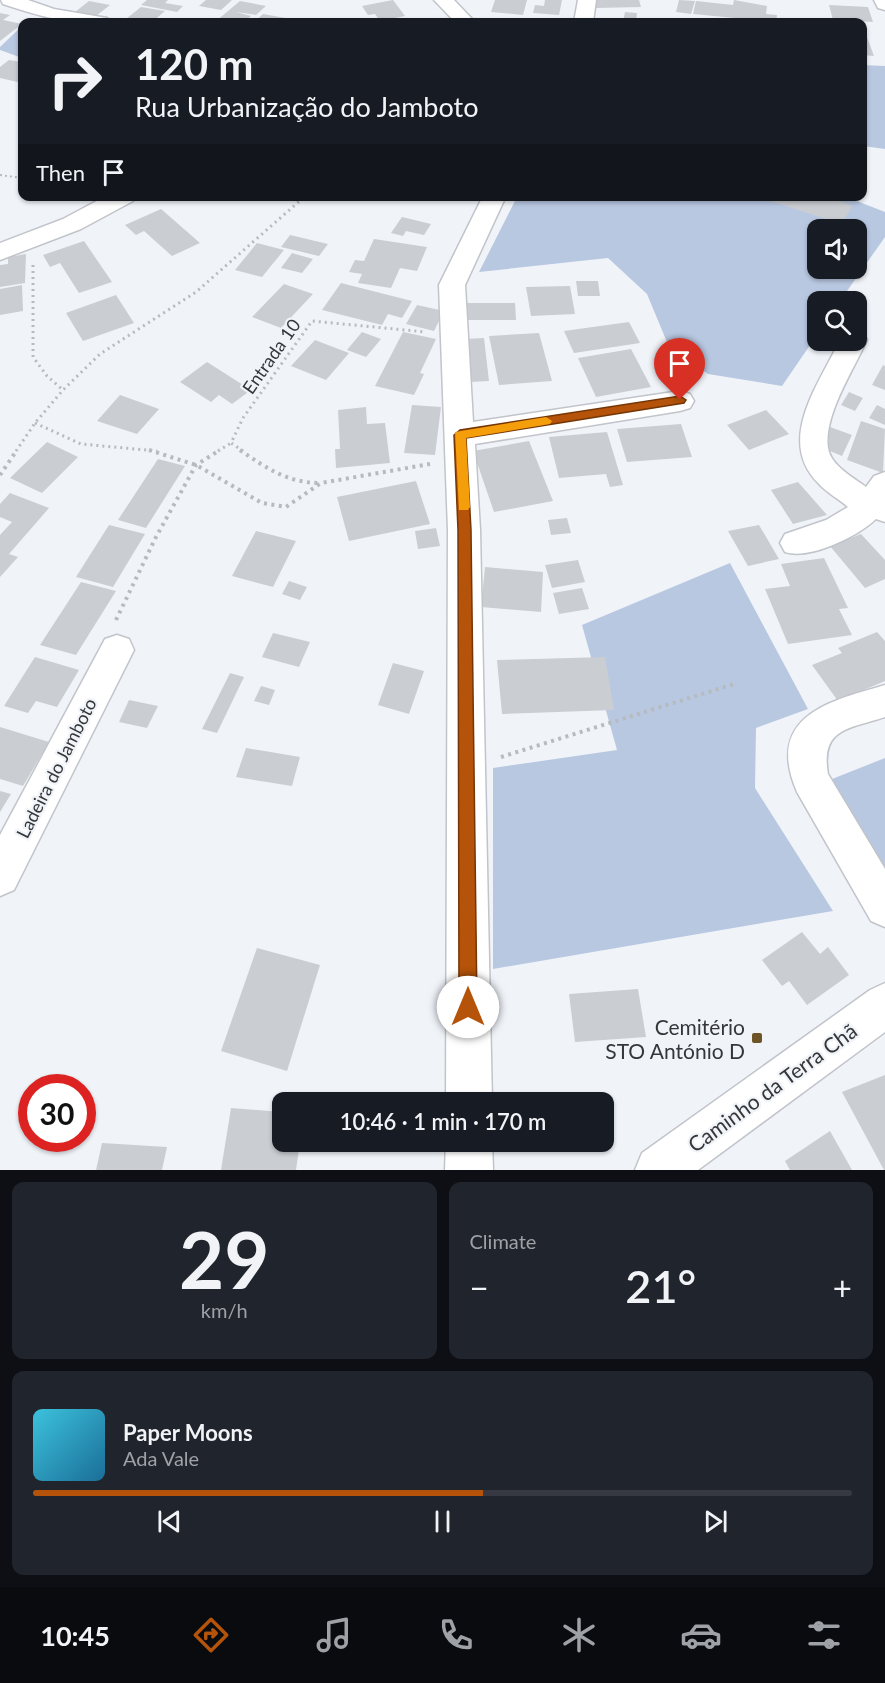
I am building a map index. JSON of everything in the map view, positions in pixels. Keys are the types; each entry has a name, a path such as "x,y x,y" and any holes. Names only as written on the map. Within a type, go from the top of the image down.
{"street":[{"path":"10,0 50,15 71,18"},
{"path":"443,0 461,18"},
{"path":"585,18 587,0"},
{"path":"0,252 72,224 116,201"},
{"path":"469,1092 464,530 452,285 493,201"},
{"path":"795,543 849,526 880,500 828,475 813,450 816,419 848,351"},
{"path":"460,447 680,400"},
{"name":"Ladeira do Jamboto","path":"0,876 115,655"},
{"path":"885,701 822,722 807,741 805,760 810,779 885,907"},
{"name":"Caminho da Terra Chã","path":"659,1170 885,1005"},
{"path":"469,1152 469,1170"}],"path":[{"path":"0,175 18,177"},
{"path":"0,475 35,423 63,390 100,354 196,292 300,201"},
{"path":"36,238 31,324 33,357 47,376 63,390"},
{"name":"Entrada 10","path":"231,443 243,418 312,321 454,334"},
{"path":"35,423 81,444 153,450 196,465 262,503 286,507 321,483"},
{"path":"115,655 103,656 117,617 196,465 231,443 271,472 297,483 321,483 460,447"},
{"path":"466,768 734,684"}],"shaded area":[{"path":"18,30 18,57 0,50 0,47"},
{"path":"867,65 885,66 885,149 867,147"},
{"path":"515,201 857,201 885,212 885,237 867,263 867,219 807,219 807,279 855,279 847,291 807,291 807,350 782,386 708,374 669,347 647,294 608,258 479,272"},
{"path":"730,563 808,709 756,728 755,788 833,911 493,969 493,768 617,750 582,625"},
{"path":"885,758 885,880 822,783"}],"building":[{"path":"147,0 168,0 165,3 183,6 177,12 141,5"},
{"path":"206,0 232,0 221,10 199,6"},
{"path":"393,0 405,16 378,18 375,14 368,15 362,6"},
{"path":"495,0 527,0 523,15 491,12"},
{"path":"545,0 562,0 559,15 533,13 535,5 544,6"},
{"path":"595,0 639,0 641,7 596,8"},
{"path":"679,0 695,1 691,14 676,12"},
{"path":"734,0 767,6 766,14 777,15 777,18 734,18 693,14 696,1 733,5"},
{"path":"89,1 110,5 96,16 75,12"},
{"path":"240,1 266,6 256,15 236,12 251,16 249,18 220,18"},
{"path":"829,5 868,7 873,22 867,22 867,18 832,18"},
{"path":"141,7 165,11 157,18 127,18"},
{"path":"625,12 637,13 636,18 624,18"},
{"path":"0,13 10,15 3,20 18,23 18,27 0,41"},
{"path":"263,14 285,18 258,18"},
{"path":"867,37 874,56 867,55"},
{"path":"9,60 18,61 18,82 0,78 0,67"},
{"path":"770,201 840,201 852,206 845,219 826,219"},
{"path":"161,209 200,243 172,256 144,231 136,235 125,225"},
{"path":"402,217 431,224 424,235 406,231 403,236 391,233"},
{"path":"290,235 328,244 319,256 281,247"},
{"path":"374,239 427,247 417,271 400,268 391,288 358,283 362,274 349,272 355,260 364,261"},
{"path":"84,241 112,282 79,293 60,263 50,267 43,255"},
{"path":"257,243 284,250 262,277 235,270"},
{"path":"292,253 313,259 302,273 281,268"},
{"path":"26,254 25,283 0,287 0,265 8,264 8,257"},
{"path":"576,281 598,281 600,296 578,296"},
{"path":"341,283 412,301 402,318 388,314 382,325 322,310"},
{"path":"284,284 313,294 281,328 252,317"},
{"path":"22,285 23,311 0,315 0,289"},
{"path":"570,286 575,314 531,316 526,287"},
{"path":"116,295 134,323 83,341 66,313"},
{"path":"458,303 515,303 516,320 459,320"},
{"path":"417,305 444,311 434,331 406,324"},
{"path":"629,322 640,343 574,353 564,331"},
{"path":"362,332 381,339 366,357 347,350"},
{"path":"403,332 436,339 420,373 424,374 414,395 375,386"},
{"path":"539,333 552,381 499,385 489,336"},
{"path":"484,338 489,381 470,382 464,339"},
{"path":"315,340 349,353 326,380 291,366"},
{"path":"631,349 651,387 596,397 578,358"},
{"path":"207,362 251,390 232,404 219,395 211,402 180,382"},
{"path":"883,365 885,366 885,390 872,385"},
{"path":"849,392 863,398 855,411 841,405"},
{"path":"120,395 159,409 137,434 97,421"},
{"path":"412,405 441,407 435,455 404,453"},
{"path":"877,405 885,409 885,425 869,418"},
{"path":"366,407 367,424 385,423 390,463 336,468 335,449 340,449 338,410"},
{"path":"766,410 789,434 749,450 727,425"},
{"path":"861,421 885,429 883,473 847,460"},
{"path":"681,424 692,457 627,462 617,429"},
{"path":"830,427 852,435 842,456 820,447"},
{"path":"607,432 623,485 610,487 606,474 559,478 549,437"},
{"path":"529,441 553,501 494,512 473,451"},
{"path":"47,442 78,457 42,493 10,478"},
{"path":"158,459 185,466 146,528 118,520"},
{"path":"416,481 430,524 349,541 337,497"},
{"path":"798,482 827,515 793,524 771,490"},
{"path":"10,493 49,508 9,554 18,557 0,577 0,535 12,522 0,517 0,504"},
{"path":"567,518 571,533 551,535 548,520"},
{"path":"109,525 145,534 113,587 76,577"},
{"path":"759,525 779,559 748,566 728,531"},
{"path":"436,528 440,546 418,549 415,531"},
{"path":"256,531 296,541 273,587 232,576"},
{"path":"861,534 885,560 885,579 865,588 830,546"},
{"path":"824,558 848,608 839,609 852,635 788,644 765,589 790,586 781,564"},
{"path":"578,560 585,582 552,588 545,565"},
{"path":"485,567 543,572 541,612 481,607"},
{"path":"289,581 307,587 300,600 282,594"},
{"path":"81,582 116,591 76,655 40,645"},
{"path":"582,588 589,609 559,614 553,593"},
{"path":"877,632 885,641 885,681 838,701 812,665 842,653 838,648"},
{"path":"273,633 310,642 299,667 262,657"},
{"path":"35,657 79,670 57,707 36,701 28,713 4,706"},
{"path":"605,657 614,710 502,714 497,660"},
{"path":"393,663 424,671 409,714 378,705"},
{"path":"230,673 244,677 217,733 202,729"},
{"path":"261,686 275,690 269,705 254,701"},
{"path":"129,700 158,706 147,728 119,722"},
{"path":"0,727 49,742 23,786 0,779"},
{"path":"246,748 300,757 292,786 236,777"},
{"path":"0,791 11,794 0,812"},
{"path":"802,932 820,954 828,947 849,975 807,1005 789,981 782,986 762,960"},
{"path":"257,948 320,965 287,1071 221,1051"},
{"path":"638,989 646,1037 575,1042 569,994"},
{"path":"885,1075 885,1170 884,1170 842,1092"},
{"path":"231,1108 272,1111 272,1152 299,1152 296,1170 221,1170"},
{"path":"830,1131 852,1170 790,1170 785,1161"},
{"path":"102,1143 167,1147 162,1170 96,1170"}],"slow traffic":[{"path":"463,507 460,435 546,421"}],"place":[{"name":"Cemitério STO António D","path":"757,1038"}],"route":[{"path":"468,1007 464,530 460,435 680,400"}]}
